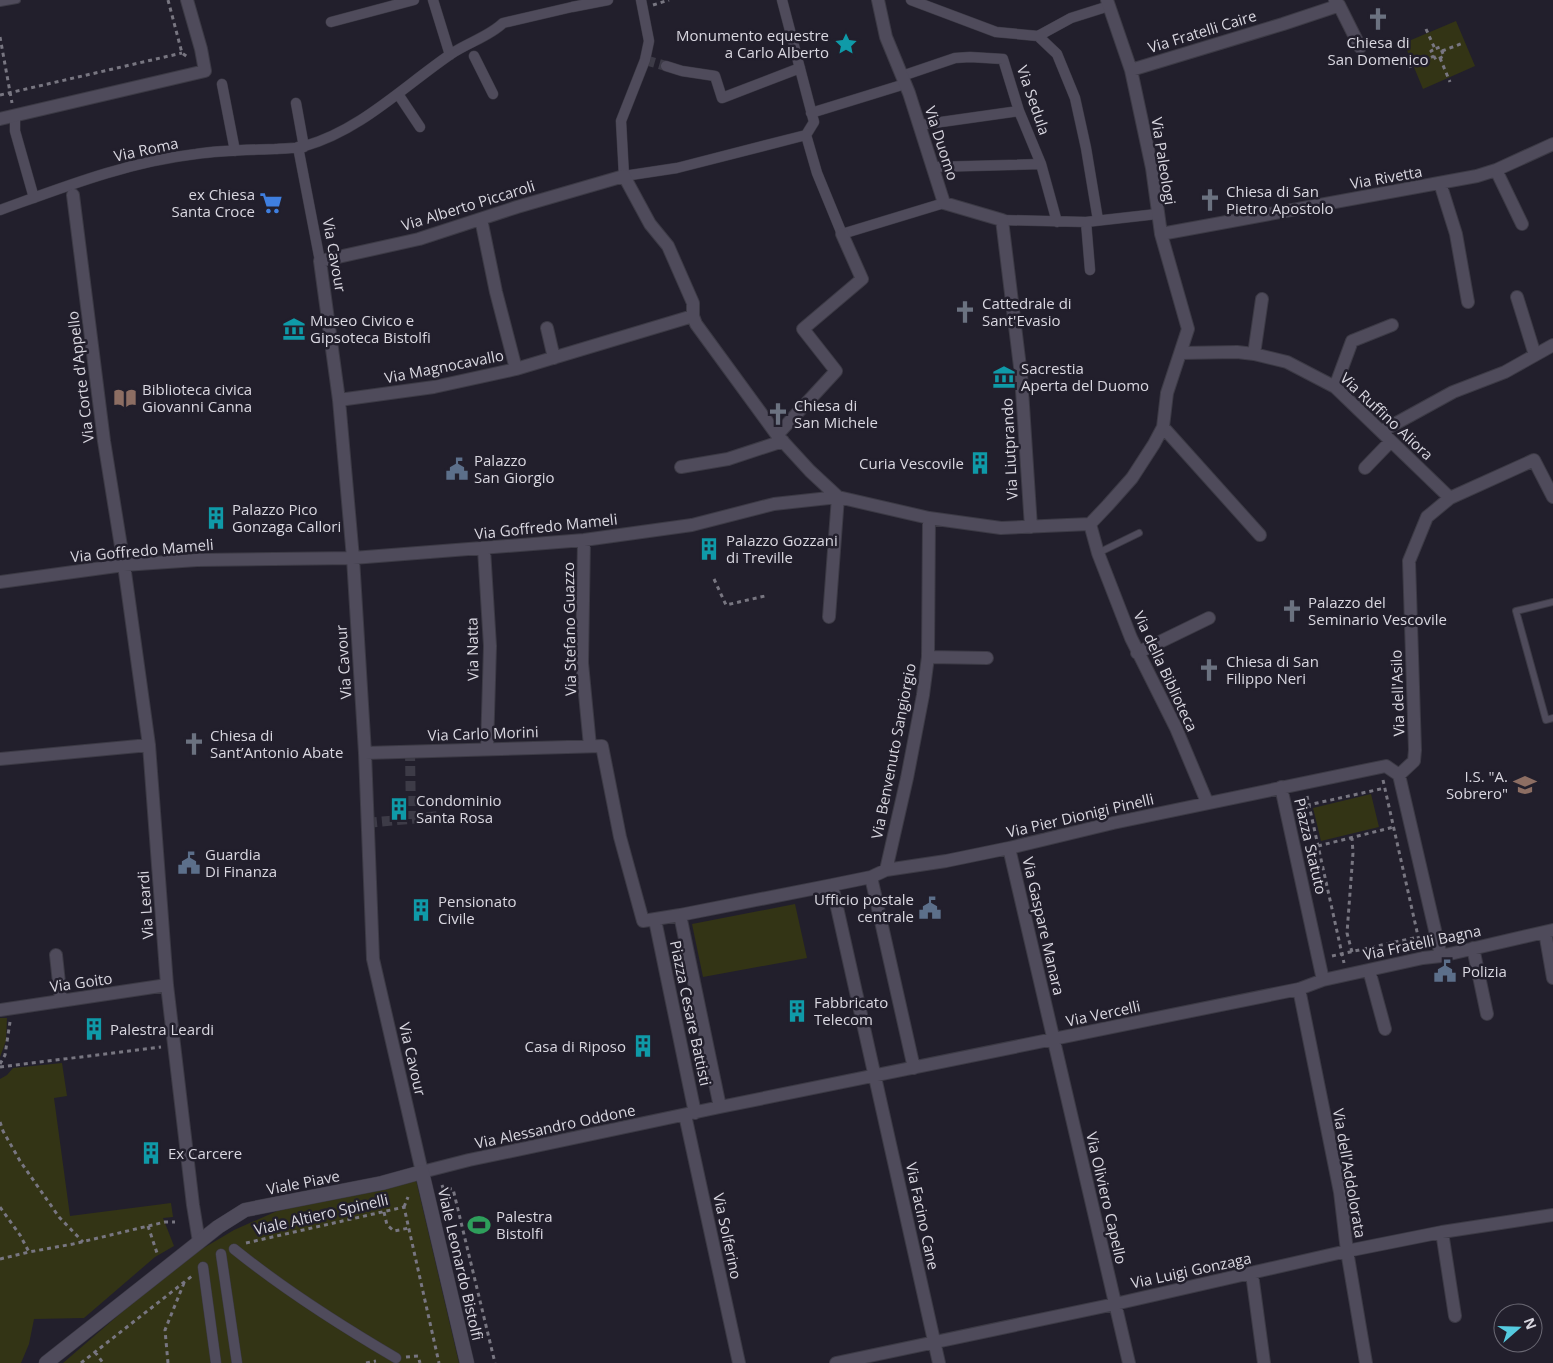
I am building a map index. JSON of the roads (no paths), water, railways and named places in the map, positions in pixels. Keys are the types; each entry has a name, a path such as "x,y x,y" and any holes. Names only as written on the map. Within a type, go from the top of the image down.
{"street":[{"path":"0,119 205,71 187,0"},
{"path":"331,22 414,0"},
{"path":"433,0 450,55"},
{"name":"Via Roma","path":"0,210 34,198 73,190 132,165 196,154 301,147 345,130 398,94 450,55 471,49 503,23 608,0"},
{"path":"624,176 677,168 806,135 814,122 782,0"},
{"name":"Via Duomo","path":"878,0 886,37 920,125 944,203"},
{"path":"911,0 996,32 1038,36 1071,18 1108,3"},
{"path":"644,3 649,41 645,60 621,121 624,176 650,224 668,246 693,303 693,316 701,331 780,438 810,471 838,497 829,617"},
{"name":"Via Paleologi","path":"1108,3 1131,70 1152,168 1161,234 1188,328 1181,353"},
{"path":"1336,3 1339,5 1360,47"},
{"name":"Via Fratelli Caire","path":"1131,70 1283,24 1336,3"},
{"path":"1038,36 1058,54 1075,98 1086,148 1098,220"},
{"path":"471,49 493,94"},
{"name":"Via Sedula","path":"905,84 955,58 1003,59 1019,112 1041,164 1057,222"},
{"path":"666,66 682,71 715,76 722,98 800,68"},
{"path":"222,84 235,151"},
{"path":"811,113 905,84"},
{"path":"398,94 420,126"},
{"path":"296,103 301,147"},
{"path":"920,125 1019,112"},
{"path":"15,116 15,131 34,198"},
{"path":"681,467 728,459 780,438 836,371 803,329 862,279 817,173 806,135"},
{"name":"Via Rivetta","path":"1161,234 1477,176 1496,170 1553,144"},
{"name":"Via Cavour","path":"301,147 320,261 339,400 353,558 365,753 373,960 422,1172"},
{"path":"932,167 1041,164"},
{"path":"1496,170 1522,224"},
{"name":"Via Alberto Piccaroli","path":"320,261 419,239 566,192 624,176"},
{"path":"1440,183 1456,234 1468,302"},
{"name":"Via Corte d'Appello","path":"73,190 104,441 124,565"},
{"path":"842,234 944,203 1002,220 1086,222 1157,214"},
{"path":"481,219 496,292 516,369"},
{"name":"Via Liutprando","path":"1002,220 1021,375 1030,528"},
{"path":"1086,222 1090,270"},
{"path":"1516,297 1535,354"},
{"path":"1254,354 1262,299"},
{"name":"Via Magnocavallo","path":"339,400 434,387 516,369 693,316"},
{"path":"1335,387 1352,341 1392,325"},
{"path":"547,328 554,358"},
{"path":"1382,431 1453,392 1505,372 1553,345"},
{"name":"Via Ruffino Aliora","path":"1181,353 1237,352 1254,354 1287,362 1335,387 1450,498"},
{"path":"1090,524 1132,478 1154,444 1163,426 1168,393 1181,353"},
{"path":"1163,426 1260,535"},
{"path":"1365,468 1391,441"},
{"name":"Via dell'Asilo","path":"1400,780 1414,761 1415,750 1409,561 1427,517 1450,498 1534,460 1553,497"},
{"name":"Via Goffredo Mameli","path":"0,582 124,565 197,560 353,558 584,540 692,525 774,504 838,497 929,518 1001,528 1090,524"},
{"name":"Via Benvenuto Sangiorgio","path":"886,870 907,778 923,696 928,658 929,518"},
{"name":"Via della Biblioteca","path":"1090,524 1098,553 1137,653 1176,728 1207,802"},
{"name":"Via Stefano Guazzo","path":"584,540 582,662 596,746 643,920 655,920"},
{"name":"Via Natta","path":"484,549 490,646 487,749"},
{"name":"Via Leardi","path":"124,565 149,745 167,985 198,1242"},
{"path":"1137,653 1209,618"},
{"path":"928,658 987,658"},
{"path":"0,759 149,745"},
{"name":"Via Carlo Morini","path":"365,753 596,746"},
{"name":"Piazza Statuto","path":"1323,980 1281,787 1386,766 1400,780"},
{"path":"1400,780 1441,956"},
{"name":"Via Pier Dionigi Pinelli","path":"886,870 946,861 1009,848 1113,823 1281,787"},
{"name":"Via Gaspare Manara","path":"1009,848 1053,1040"},
{"path":"655,920 832,885 871,876 886,870"},
{"path":"690,1114 914,1068 871,876"},
{"path":"832,885 876,1075"},
{"name":"Piazza Cesare Battisti","path":"680,915 720,1107"},
{"name":"Piazza Cesare Battisti","path":"655,920 690,1114"},
{"path":"1549,931 1553,978"},
{"name":"Via Fratelli Bagna","path":"1299,989 1323,980 1423,958 1441,956 1549,931"},
{"path":"1473,948 1487,1014"},
{"path":"56,955 61,1001"},
{"path":"1369,970 1385,1029"},
{"name":"Via Goito","path":"5,1009 167,985"},
{"name":"Via Vercelli","path":"914,1068 1299,989"},
{"name":"Via dell'Addolorata","path":"1299,989 1340,1192 1347,1251 1366,1363"},
{"name":"Via Oliviero Capello","path":"1053,1040 1129,1363"},
{"name":"Via Facino Cane","path":"876,1075 939,1363"},
{"name":"Via Alessandro Oddone","path":"422,1172 469,1160 690,1114"},
{"name":"Via Solferino","path":"690,1114 739,1363"},
{"name":"Viale Piave","path":"46,1363 198,1242 245,1210 422,1172"},
{"name":"Viale Leonardo Bistolfi","path":"422,1172 467,1363"},
{"name":"Via Luigi Gonzaga","path":"836,1363 1252,1274 1347,1251 1442,1232 1553,1215"},
{"path":"1442,1232 1455,1316"},
{"path":"234,1249 272,1280 338,1324 396,1358"},
{"path":"221,1254 237,1363"},
{"path":"203,1267 216,1363"},
{"path":"1252,1274 1264,1363"}],"lane":[{"path":"0,3 16,0"},
{"path":"1098,553 1139,532"},
{"path":"1553,602 1516,611 1546,720 1553,718"}],"tunnel":[{"path":"645,60 666,66"},
{"path":"410,751 411,819"},
{"path":"367,823 440,816"}],"place":[{"name":"Chiesa di San Domenico","path":"1378,19"},
{"name":"Monumento equestre a Carlo Alberto","path":"846,44"},
{"name":"Chiesa di San Pietro Apostolo","path":"1210,200"},
{"name":"ex Chiesa Santa Croce","path":"271,203"},
{"name":"Cattedrale di Sant'Evasio","path":"965,312"},
{"name":"Museo Civico e Gipsoteca Bistolfi","path":"294,329"},
{"name":"Sacrestia Aperta del Duomo","path":"1004,377"},
{"name":"Biblioteca civica Giovanni Canna","path":"125,398"},
{"name":"Chiesa di San Michele","path":"778,414"},
{"name":"Curia Vescovile","path":"980,463"},
{"name":"Palazzo San Giorgio","path":"457,469"},
{"name":"Palazzo Pico Gonzaga Callori","path":"216,518"},
{"name":"Palazzo Gozzani di Treville","path":"709,549"},
{"name":"Palazzo del Seminario Vescovile","path":"1292,611"},
{"name":"Chiesa di San Filippo Neri","path":"1209,670"},
{"name":"Chiesa di Sant’Antonio Abate","path":"194,744"},
{"name":"I.S. \"A. Sobrero\"","path":"1525,785"},
{"name":"Condominio Santa Rosa","path":"399,809"},
{"name":"Guardia Di Finanza","path":"189,863"},
{"name":"Ufficio postale centrale","path":"930,908"},
{"name":"Pensionato Civile","path":"421,910"},
{"name":"Polizia","path":"1445,971"},
{"name":"Fabbricato Telecom","path":"797,1011"},
{"name":"Palestra Leardi","path":"94,1029"},
{"name":"Casa di Riposo","path":"643,1046"},
{"name":"Ex Carcere","path":"151,1153"},
{"name":"Palestra Bistolfi","path":"479,1225"}]}
